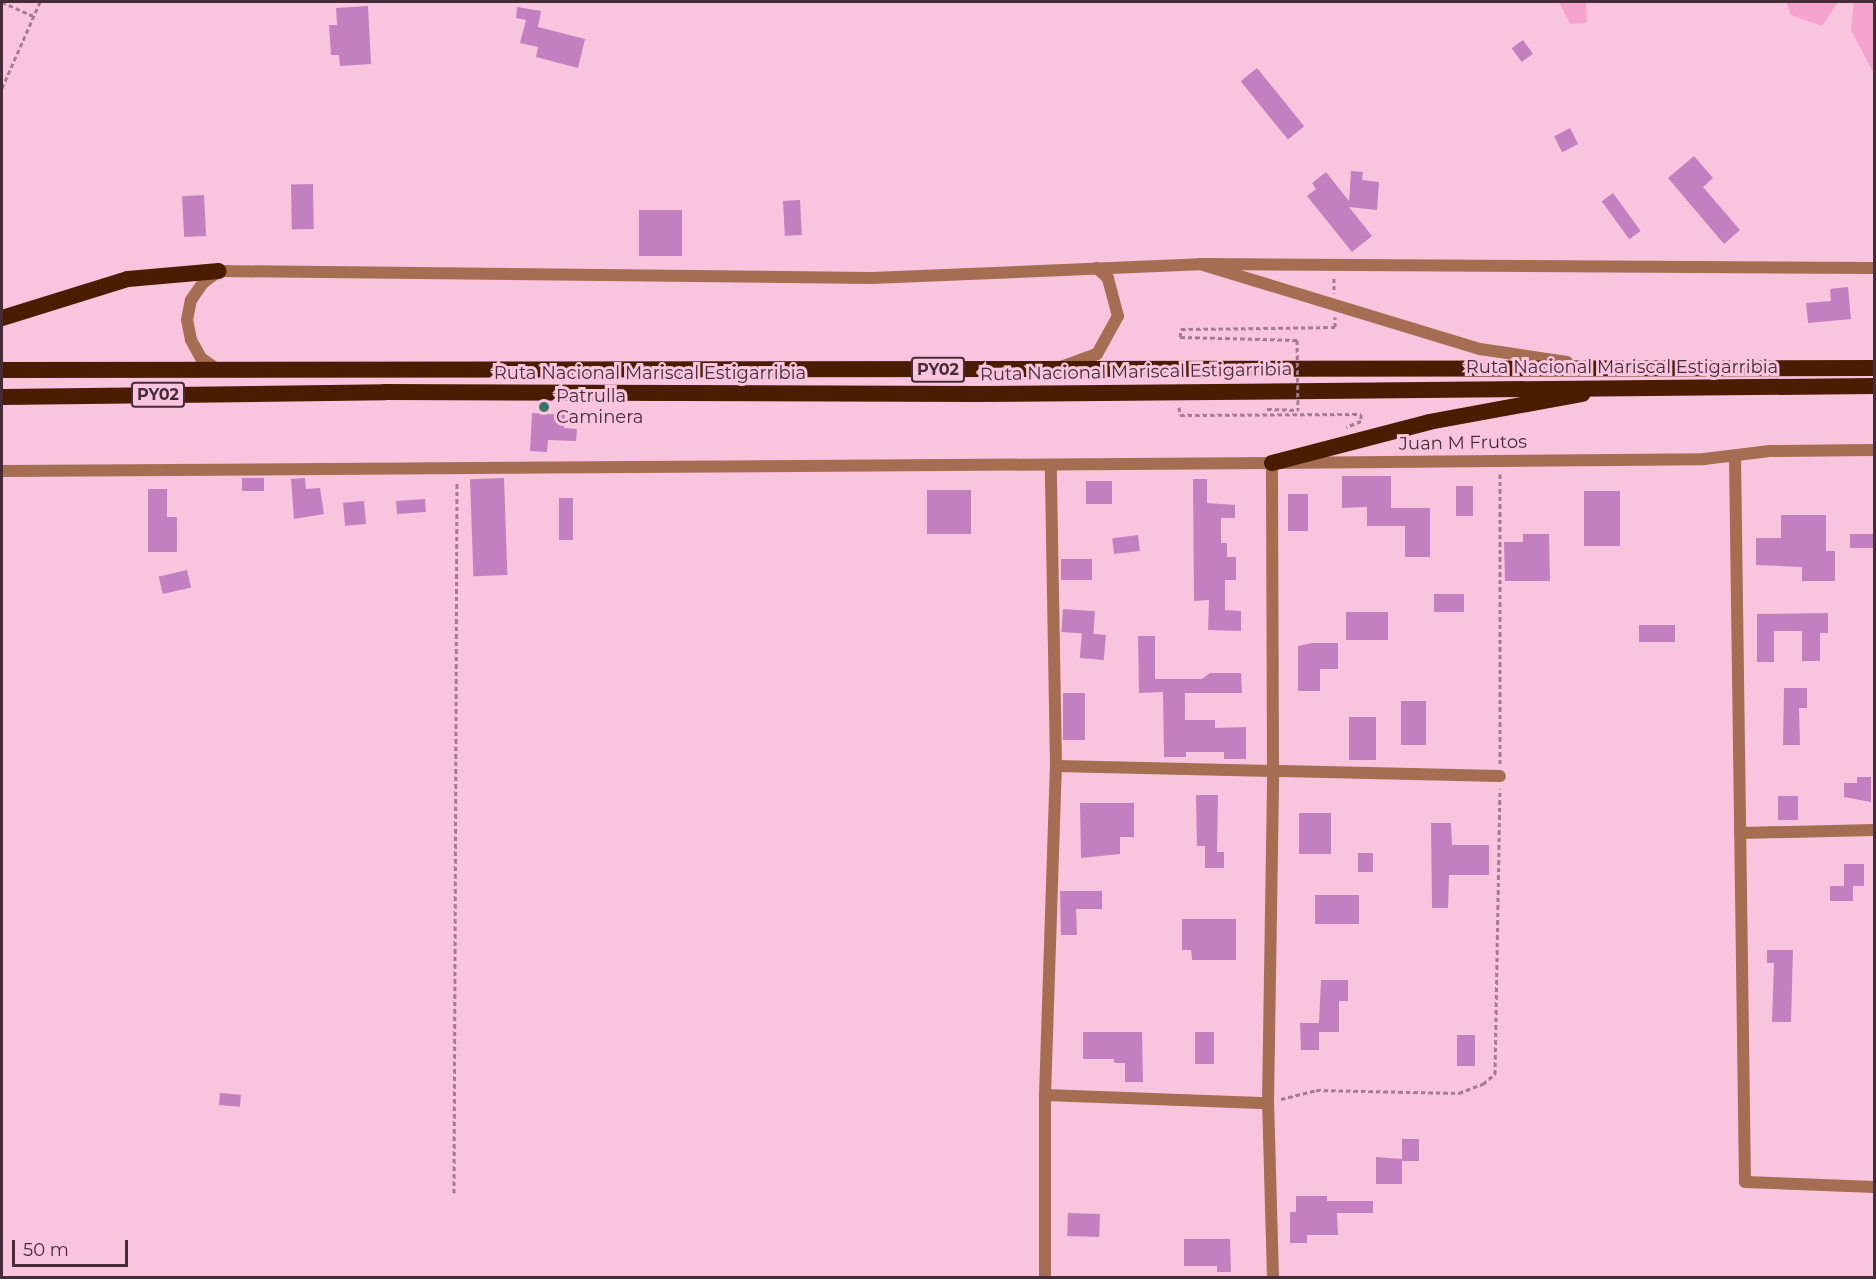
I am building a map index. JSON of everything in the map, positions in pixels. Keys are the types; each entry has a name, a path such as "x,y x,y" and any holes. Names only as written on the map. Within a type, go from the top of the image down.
{"highway":[{"path":"2,318 128,279 219,271"},
{"name":"Ruta Nacional Mariscal Estigarribia","path":"2,397 385,392 978,394 1626,378 1875,368"},
{"name":"Ruta Nacional Mariscal Estigarribia","path":"2,370 1052,370 1626,378 1875,386"},
{"path":"1272,463 1430,422 1626,378"}],"street":[{"path":"1200,264 1480,349 1626,378"},
{"path":"218,370 201,358 191,340 188,320 191,300 203,283 219,271 872,279 1200,264 1875,268"},
{"path":"1052,370 1097,354 1112,331 1118,316 1115,293 1108,278 1097,268"},
{"name":"Juan M Frutos","path":"2,471 457,471 1051,466 1735,457 1770,451 1875,450"},
{"path":"1735,457 1745,1182 1875,1187"},
{"path":"1272,463 1273,769 1268,1103 1273,1278"},
{"path":"1045,1278 1045,1095 1056,766 1051,466"},
{"path":"1056,766 1273,769 1500,776"},
{"path":"1740,833 1875,830"},
{"path":"1045,1095 1268,1103"}],"path":[{"path":"2,2 33,16"},
{"path":"2,88 40,2"},
{"path":"1215,408 1298,410 1297,340 1180,337 1181,329 1335,327 1334,265"},
{"path":"1191,407 1179,407 1180,415 1361,414 1361,421 1346,425 1346,444"},
{"path":"1268,1103 1316,1090 1460,1093 1483,1084 1495,1074 1500,776 1500,460"},
{"path":"454,1193 457,471"}],"shaded area":[{"path":"1559,2 1586,2 1587,23 1570,24"},
{"path":"1786,2 1838,2 1822,26 1791,15"},
{"path":"1854,2 1874,2 1874,74 1851,30"}],"building":[{"path":"368,6 371,64 340,66 339,55 331,55 329,25 337,25 336,8"},
{"path":"517,7 541,11 538,27 585,39 578,68 536,57 538,47 520,43 526,20 516,18"},
{"path":"1523,40 1533,54 1522,62 1512,48"},
{"path":"1257,68 1304,126 1288,140 1241,81"},
{"path":"1570,128 1578,144 1562,152 1554,136"},
{"path":"1694,156 1713,178 1703,187 1740,230 1724,244 1668,178"},
{"path":"1351,171 1363,172 1362,180 1379,182 1377,210 1349,207 1372,236 1352,252 1307,196 1316,189 1312,183 1326,172 1349,201"},
{"path":"291,184 313,184 314,229 292,229"},
{"path":"1613,193 1641,231 1629,239 1602,201"},
{"path":"204,195 206,236 184,237 182,196"},
{"path":"800,200 802,235 785,236 783,201"},
{"path":"639,210 682,210 682,256 639,256"},
{"path":"1848,287 1851,319 1808,323 1806,303 1831,301 1830,289"},
{"path":"532,413 565,415 564,428 577,429 576,441 548,440 547,452 530,451"},
{"path":"1342,476 1391,476 1391,508 1430,508 1430,557 1405,557 1405,526 1367,526 1367,507 1342,508"},
{"path":"242,478 264,478 264,491 242,491"},
{"path":"305,478 306,489 320,488 324,514 294,519 291,479"},
{"path":"504,478 507,575 473,576 470,479"},
{"path":"1193,479 1207,479 1207,503 1235,505 1235,518 1221,518 1221,543 1227,543 1227,557 1236,557 1236,580 1225,580 1225,610 1241,611 1241,631 1208,630 1209,600 1194,601"},
{"path":"1086,481 1112,481 1112,504 1086,504"},
{"path":"1456,486 1473,486 1473,516 1456,516"},
{"path":"148,489 167,489 167,517 177,517 177,552 148,552"},
{"path":"927,490 971,490 971,534 927,534"},
{"path":"1584,491 1620,491 1620,546 1584,546"},
{"path":"1288,494 1308,494 1308,531 1288,531"},
{"path":"559,498 573,498 573,540 559,540"},
{"path":"425,499 426,512 397,514 396,501"},
{"path":"364,501 366,524 345,526 343,503"},
{"path":"1781,515 1826,515 1826,551 1835,551 1835,581 1802,581 1802,567 1756,565 1756,538 1781,538"},
{"path":"1523,534 1549,534 1550,581 1505,581 1504,542 1523,542"},
{"path":"1850,534 1874,534 1874,548 1850,548"},
{"path":"1138,535 1140,551 1114,554 1112,538"},
{"path":"1061,559 1092,559 1092,580 1061,580"},
{"path":"187,570 191,588 163,594 159,577"},
{"path":"1434,594 1464,594 1464,612 1434,612"},
{"path":"1063,609 1095,611 1093,634 1061,632"},
{"path":"1346,612 1388,612 1388,640 1346,640"},
{"path":"1828,613 1828,633 1820,633 1820,661 1802,661 1802,631 1774,631 1774,662 1757,662 1757,614"},
{"path":"1639,625 1675,625 1675,642 1639,642"},
{"path":"1082,633 1106,635 1104,660 1080,658"},
{"path":"1138,636 1155,636 1155,679 1202,679 1210,673 1241,673 1242,693 1185,693 1185,720 1215,720 1215,728 1246,727 1246,759 1224,759 1224,752 1186,752 1186,757 1164,757 1163,692 1139,693"},
{"path":"1312,643 1338,643 1338,669 1320,669 1320,691 1298,691 1298,646"},
{"path":"1784,688 1807,688 1807,708 1799,708 1800,745 1783,745"},
{"path":"1063,693 1085,693 1085,740 1063,740"},
{"path":"1401,701 1426,701 1426,745 1401,745"},
{"path":"1349,717 1376,717 1376,760 1349,760"},
{"path":"1857,777 1871,777 1871,802 1844,797 1844,783 1857,783"},
{"path":"1196,795 1218,795 1217,852 1224,852 1224,868 1205,868 1205,846 1197,846"},
{"path":"1778,796 1798,796 1798,820 1778,820"},
{"path":"1080,803 1134,803 1134,837 1120,837 1120,854 1081,858"},
{"path":"1299,813 1331,813 1331,854 1299,854"},
{"path":"1431,823 1451,823 1452,845 1489,845 1489,875 1449,875 1448,908 1432,908"},
{"path":"1358,853 1373,853 1373,872 1358,872"},
{"path":"1844,864 1864,864 1864,886 1844,886"},
{"path":"1830,886 1853,886 1853,901 1830,901"},
{"path":"1060,891 1102,891 1102,909 1076,909 1077,935 1061,935"},
{"path":"1315,895 1359,895 1359,924 1315,924"},
{"path":"1182,919 1236,919 1236,960 1192,960 1191,950 1182,950"},
{"path":"1767,950 1793,950 1791,1022 1772,1022 1774,963 1767,963"},
{"path":"1321,980 1348,980 1348,1001 1339,1001 1339,1032 1319,1032 1319,1050 1301,1050 1300,1023 1319,1023"},
{"path":"1083,1032 1142,1032 1143,1082 1125,1082 1125,1063 1114,1063 1114,1059 1083,1059"},
{"path":"1195,1032 1214,1032 1214,1064 1195,1064"},
{"path":"1457,1035 1475,1035 1475,1066 1457,1066"},
{"path":"220,1093 241,1095 240,1107 219,1105"},
{"path":"1402,1139 1419,1139 1419,1161 1402,1161 1402,1184 1376,1184 1376,1157 1402,1159"},
{"path":"1296,1196 1327,1196 1327,1201 1373,1201 1373,1213 1337,1213 1338,1235 1307,1235 1307,1243 1290,1243 1290,1212 1296,1212"},
{"path":"1068,1213 1100,1214 1099,1237 1067,1236"},
{"path":"1184,1239 1230,1239 1231,1272 1217,1272 1217,1266 1184,1266"}],"place":[{"name":"Patrulla Caminera","path":"544,407"}]}
